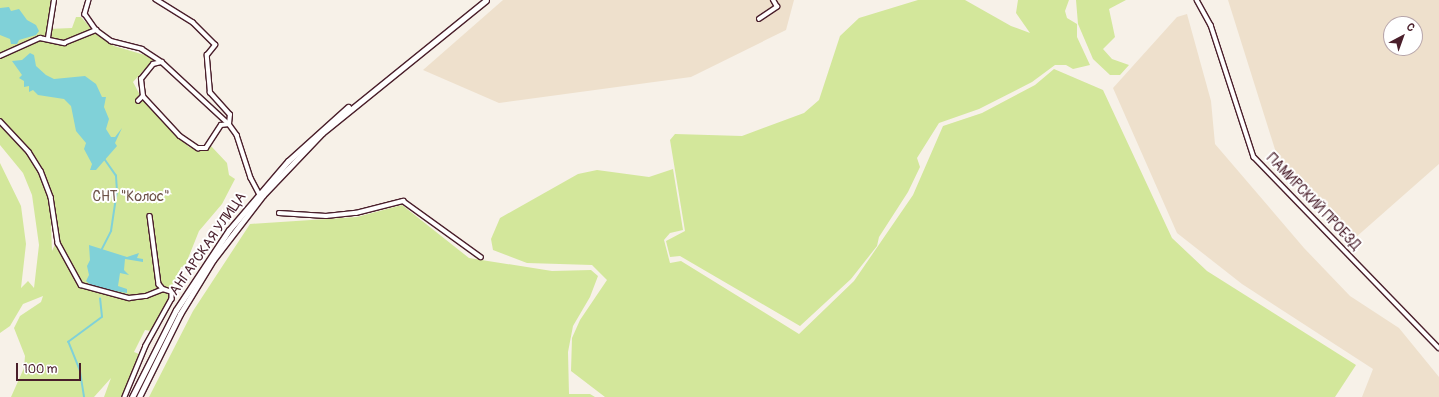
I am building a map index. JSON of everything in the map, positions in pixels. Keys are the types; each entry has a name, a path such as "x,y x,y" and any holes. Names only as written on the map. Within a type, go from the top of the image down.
{"main road":[{"name":"АНГАРСКАЯ УЛИЦА","path":"132,397 183,298 229,230 259,192 320,130 486,0"},
{"name":"АНГАРСКАЯ УЛИЦА","path":"140,397 180,314 233,233 288,169 367,94"}],"street":[{"path":"48,38 54,0"},
{"path":"89,0 85,14 96,30 111,41 142,49 162,62 229,124 237,134 251,178 259,192"},
{"path":"156,0 192,23 215,45 207,55 210,93 230,115 229,124"},
{"path":"759,19 777,7 773,0"},
{"name":"ПАМИРСКИЙ ПРОЕЗД","path":"1197,0 1211,25 1254,157 1439,348"},
{"path":"0,56 40,38 48,38 64,43 96,30"},
{"path":"162,62 153,64 140,78 143,96 180,136 198,148 206,148 221,125 229,124"},
{"path":"138,101 143,96"},
{"path":"0,121 29,152 42,171 51,197 58,243 81,284 129,298 146,296 163,290 172,292 172,299 146,346 125,397"},
{"path":"279,213 326,216 356,213 403,201 481,257"},
{"path":"150,216 159,284 163,290"}],"shaded area":[{"path":"503,0 794,0 786,30 691,77 499,103 423,70"},
{"path":"1228,0 1439,0 1439,164 1355,238 1278,159"},
{"path":"1187,14 1211,101 1215,144 1304,248 1350,296 1399,328 1439,377 1439,397 1362,397 1373,369 1242,284 1177,233 1113,88 1177,17"}],"green space":[{"name":"СНТ \"Колос\"","path":"0,0 53,0 48,29 72,28 76,17 81,17 96,34 114,46 155,58 133,82 142,99 189,147 202,151 211,146 227,163 229,175 235,179 222,204 199,231 185,266 181,267 169,299 151,331 145,330 134,352 139,354 122,397 104,397 111,378 94,397 11,397 24,368 25,356 14,328 20,316 41,302 43,296 23,304 10,326 0,333 0,163 21,206 26,244 21,288 28,281 34,288 39,245 32,195 23,173 0,145 0,126 19,138 0,120","holes":["29,149 35,157 54,201 58,238 52,251 50,198"]},
{"path":"918,0 965,0 1011,26 1030,33 1016,13 1018,0 1069,0 1065,11 1067,18 1077,24 1077,37 1090,65 1073,69 1066,65 1055,65 1032,82 979,109 939,123 917,158 920,167 908,192 879,237 877,246 851,279 800,326 680,256 670,257 666,241 685,231 670,140 675,134 742,136 804,113 819,100 840,36 859,18"},
{"path":"1076,0 1126,0 1109,9 1115,37 1103,49 1112,59 1129,65 1120,75 1110,75 1093,59 1078,24"},
{"path":"1054,69 1103,90 1172,238 1207,271 1356,365 1335,397 605,397 571,371 572,338 580,320 607,280 592,265 527,263 493,250 491,239 500,218 578,174 597,170 649,177 673,169 683,230 670,233 664,240 670,263 681,261 799,334 854,281 913,195 943,126 982,113 1035,85"},
{"path":"402,205 469,258 552,271 591,270 598,276 590,297 573,326 568,352 569,394 590,394 595,397 149,397 193,311 250,224 357,217"}],"water":[{"path":"9,7 11,11 19,9 27,20 36,25 39,31 36,35 19,40 17,44 11,44 10,39 0,35 0,8"},
{"path":"30,53 34,55 36,66 46,75 54,79 85,76 96,84 102,97 106,97 104,107 109,119 106,129 111,137 115,137 122,128 115,143 117,146 96,170 90,170 92,164 84,149 86,143 76,131 71,106 64,99 38,95 33,90 29,92 29,86 24,87 24,81 19,78 22,75 12,61 22,60"},
{"path":"89,245 127,257 139,253 137,258 143,259 143,262 125,259 124,270 129,275 120,273 118,286 127,289 127,293 93,287 86,281 89,275 87,266 90,260"}],"waterway":[{"path":"102,249 111,231 117,191 116,176 104,159"},
{"path":"84,397 80,371 68,342 102,317 100,299"}]}
